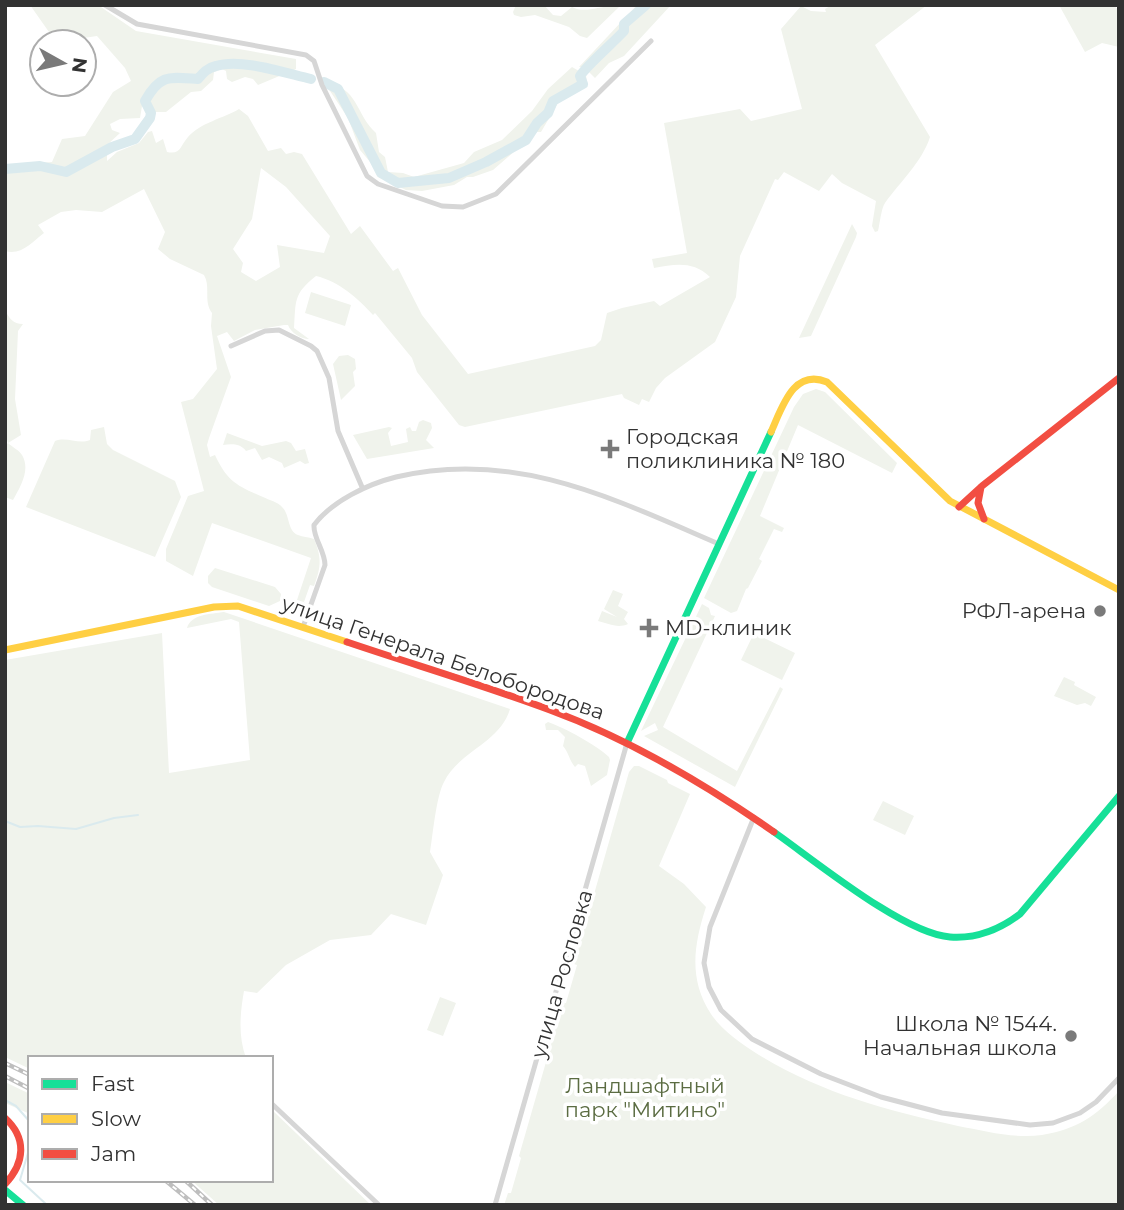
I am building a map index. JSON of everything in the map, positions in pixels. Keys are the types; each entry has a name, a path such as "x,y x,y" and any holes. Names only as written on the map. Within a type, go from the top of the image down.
{"main road":[{"path":"627,743 787,397 795,386 811,377 823,379 834,387 942,495 959,507 1119,590"},
{"path":"959,507 982,485 1119,378"},
{"path":"982,485 978,503 984,520"},
{"name":"улица Генерала Белобородова","path":"5,650 227,605 239,606 551,710 627,743 754,817 888,912 938,935 960,937 994,930 1020,914 1119,796"},
{"path":"5,1118 18,1132 21,1141 21,1161 17,1172 5,1184"},
{"path":"5,1191 23,1205"}],"street":[{"path":"105,5 136,24 306,55 314,61 322,85 367,176 378,184 427,202 458,208 496,194 651,41"},
{"path":"231,346 265,331 279,330 317,351 329,378 338,431 362,487"},
{"path":"303,627 324,565 324,556 314,532 314,525 362,487 403,476 450,469 483,468 531,474 570,485 719,544"},
{"name":"улица Рословка","path":"495,1205 627,743"},
{"path":"754,817 710,927 704,963 709,987 720,1010 749,1037 781,1056 881,1097 942,1113 1030,1125 1053,1122 1080,1113 1096,1102 1119,1078"},
{"path":"273,1106 379,1205"}],"green space":[{"path":"30,5 98,5 136,31 296,59 296,69 258,85 253,79 245,77 232,82 227,79 226,71 222,69 214,72 213,80 201,91 191,92 166,112 154,112 143,100 140,118 120,119 110,124 112,130 120,133 107,145 107,161 117,152 139,143 152,131 156,143 163,139 167,152 175,152 193,132 239,109 248,116 268,151 281,148 286,154 302,154 351,234 360,226 393,271 398,268 422,315 468,374 595,346 601,340 607,313 654,301 660,306 710,277 691,266 654,268 652,259 687,253 664,123 740,109 751,121 802,109 781,29 801,6 811,11 826,12 825,9 832,5 927,5 875,45 930,137 916,163 885,203 878,231 875,232 872,226 876,201 842,183 832,174 819,191 784,172 778,180 775,179 740,256 736,297 715,342 665,378 649,402 642,399 639,405 624,398 622,394 465,427 459,425 417,372 412,358 375,313 373,315 340,286 316,276 299,293 296,304 294,328 309,339 291,331 288,325 255,330 234,341 227,332 217,336 231,377 207,445 210,457 215,455 224,471 240,486 280,505 285,510 294,533 314,539 320,562 318,573 304,602 307,604 304,615 298,617 294,609 311,558 212,523 193,576 166,561 166,549 188,496 204,491 181,402 193,399 217,369 211,326 212,313 204,275 170,259 158,249 165,232 144,189 102,212 61,212 38,225 44,233 26,247 16,252 5,251 5,166 52,162 62,139 85,136 113,92 131,81 125,68 98,37 98,28 46,28","holes":["261,168 286,187 330,236 324,253 277,245 280,267 256,281 241,272 243,263 233,249 252,219"]},
{"path":"516,5 544,5 553,15 561,16 572,7 583,10 619,7 587,38 569,27 535,15 514,15"},
{"path":"637,5 671,5 624,56 609,63 595,78 584,67 579,67"},
{"path":"1059,5 1114,5 1119,11 1119,47 1102,43 1085,52"},
{"path":"572,67 586,75 587,82 573,94 561,98 541,132 537,132 493,170 467,177 454,185 422,191 406,190 378,177 360,150 348,118 324,82 344,89 355,102 376,133 379,152 385,157 388,172 414,177 464,163 474,152 502,140"},
{"path":"852,224 857,233 856,237 811,336 799,338"},
{"path":"311,292 351,305 345,326 305,313"},
{"path":"5,310 12,320 23,324 18,331 15,399 21,435 8,443 5,433"},
{"path":"348,355 355,359 355,386 341,400 333,364 339,356"},
{"path":"816,389 825,392 897,463 892,473 798,425 760,516 784,528 782,532 774,529 759,559 762,561 737,611 731,613 704,598 794,407 803,394"},
{"path":"423,420 431,423 432,428 426,440 434,448 367,459 353,435 389,427 392,428 388,433 391,446 408,442 406,429 410,427 412,431 416,431 419,422"},
{"path":"104,427 107,444 113,450 175,481 181,497 155,557 26,507 55,441 90,440 91,430"},
{"path":"227,433 262,446 286,441 291,443 296,451 305,449 309,463 300,461 284,468 282,463 269,457 262,460 255,448 246,451 238,445 223,445"},
{"path":"8,443 21,453 25,467 24,478 13,500 5,497 5,446"},
{"path":"215,568 275,587 281,594 280,601 269,606 212,587 208,583 208,576"},
{"path":"613,590 623,594 618,606 628,612 624,619 628,624 616,626 598,621 602,611 617,617 604,609"},
{"path":"702,604 715,616 663,727 737,771 780,687 783,689 735,787 644,736 658,730 655,723 641,731"},
{"path":"224,612 510,709 498,730 459,762 441,789 430,852 443,875 426,925 391,914 371,935 330,940 286,965 257,993 244,991 241,1025 246,1056 28,1056 28,1068 5,1057 5,660 162,633 169,773 250,760 239,622 231,619 187,628 197,617"},
{"path":"754,633 795,653 782,680 741,660"},
{"path":"1064,677 1096,697 1091,706 1085,703 1077,705 1054,696"},
{"path":"548,722 580,737 609,757 607,775 591,786 585,766 578,764 575,767 563,746 565,737 558,730 546,730 545,724"},
{"name":"Ландшафтный парк \"Митино\"","path":"634,766 667,780 690,794 659,866 684,884 706,907 698,934 696,975 711,1014 727,1032 782,1068 831,1090 906,1114 1000,1134 1032,1136 1065,1129 1093,1115 1119,1091 1119,1205 504,1205 508,1193 511,1193 521,1158 519,1156 563,1003 566,1003 577,965 574,964 629,772"},
{"path":"883,801 914,816 905,835 873,820"},
{"path":"440,997 456,1003 443,1036 427,1030"},
{"path":"5,1082 28,1093 28,1113 5,1103"},
{"path":"273,1111 371,1205 219,1205 193,1182 273,1182"}],"waterway":[{"path":"324,82 338,89 381,173 398,183 449,178 526,140 537,123 548,113 553,101 583,84 580,76 583,72 624,31 624,24 646,5"},
{"path":"5,169 40,166 66,172 112,147 135,139 150,118 151,113 145,101 150,92 166,79 198,79 213,67 226,64 263,67 311,79"},
{"path":"5,821 20,827 76,829 114,818 138,815"},
{"path":"5,1100 16,1106 28,1120"},
{"path":"28,1153 20,1180 47,1205"}],"railway":[{"path":"5,1063 28,1074"},
{"path":"5,1076 28,1088"},
{"path":"167,1182 195,1205"},
{"path":"187,1182 212,1205"}],"traffic: fast":[{"path":"627,743 771,432"},
{"path":"774,832 860,894 909,923 931,933 969,937 996,929 1020,914 1119,796"},
{"path":"5,1190 23,1205"}],"traffic: slow":[{"path":"771,432 785,402 797,385 815,379 827,382 950,501 1119,590"},
{"path":"5,650 214,607 238,606 347,642"}],"traffic: jam":[{"path":"959,507 1119,378"},
{"path":"981,487 978,503 984,519"},
{"path":"347,642 525,701 609,735 694,780 774,832"},
{"path":"5,1118 17,1134 21,1151 17,1168 5,1184"}],"place":[{"name":"Городская поликлиника № 180","path":"610,449"},
{"name":"РФЛ-арена","path":"1100,611"},
{"name":"MD-клиник","path":"649,628"},
{"name":"Школа № 1544. Начальная школа","path":"1071,1036"}]}
